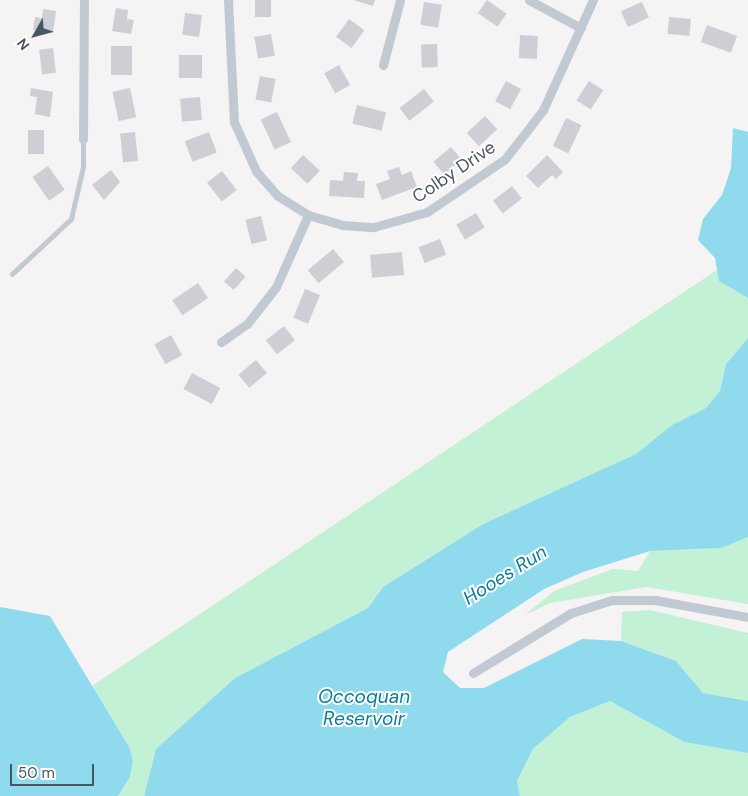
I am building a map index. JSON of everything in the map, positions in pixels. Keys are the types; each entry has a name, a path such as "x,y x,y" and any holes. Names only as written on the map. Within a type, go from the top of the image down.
{"street":[{"path":"83,139 84,0"},
{"name":"Colby Drive","path":"228,0 230,99 238,137 265,183 308,215 356,227 393,225 427,212 488,173 534,126 593,0"},
{"path":"383,65 400,0"},
{"path":"529,0 581,28"},
{"path":"221,342 247,324 276,287 308,215"},
{"path":"473,673 571,613 612,600 664,601 748,617"}],"lane":[{"path":"12,274 71,219 83,167 83,139"}],"green space":[{"path":"717,270 719,281 748,298 748,338 726,364 720,391 706,408 672,425 636,454 483,524 383,587 368,608 235,678 156,749 144,796 118,796 130,777 133,761 92,686"},
{"path":"748,537 748,604 647,587 550,603 525,615 554,591 613,569 638,571 650,551 708,549"},
{"path":"650,610 748,633 748,701 703,693 676,661 621,641 622,612"},
{"path":"610,701 684,742 748,753 748,796 520,796 517,781 533,749 570,717"}],"water":[{"path":"733,128 748,132 748,298 719,281 715,258 698,240 703,219 722,195 731,168"},
{"name":"Occoquan Reservoir","path":"748,338 748,537 721,548 650,551 583,572 544,589 448,652 443,672 460,688 484,688 582,639 621,641 676,661 703,693 748,701 748,753 684,742 610,701 570,717 533,749 517,781 520,796 144,796 156,749 235,678 368,608 383,587 483,524 636,454 672,425 706,408 720,391 726,364"},
{"path":"0,607 50,616 129,747 133,761 130,777 118,796 0,796"}],"building":[{"path":"255,0 271,0 271,17 255,17"},
{"path":"353,0 375,0 373,6"},
{"path":"487,0 507,14 497,27 478,13"},
{"path":"424,2 442,5 438,28 420,25"},
{"path":"642,2 649,18 628,27 621,11"},
{"path":"116,8 128,10 127,19 134,20 131,34 112,31"},
{"path":"43,9 56,11 53,33 33,30 35,17 42,18"},
{"path":"185,13 202,15 199,37 182,35"},
{"path":"669,17 691,19 689,36 668,34"},
{"path":"349,19 364,30 351,48 336,37"},
{"path":"707,25 737,36 731,53 701,42"},
{"path":"271,34 275,56 258,59 254,37"},
{"path":"520,35 538,36 537,59 519,58"},
{"path":"437,44 438,67 422,68 421,45"},
{"path":"111,46 132,46 132,75 111,75"},
{"path":"53,48 56,73 42,75 39,50"},
{"path":"179,55 202,55 202,78 179,78"},
{"path":"339,65 350,85 335,93 324,73"},
{"path":"260,76 276,79 271,103 255,100"},
{"path":"506,81 521,89 510,109 495,101"},
{"path":"589,81 603,90 591,110 576,100"},
{"path":"31,88 53,92 50,117 35,114 37,97 30,96"},
{"path":"130,88 136,117 119,121 112,92"},
{"path":"424,89 434,102 409,121 400,108"},
{"path":"200,97 202,120 182,122 180,99"},
{"path":"357,105 386,112 382,131 352,123"},
{"path":"277,112 291,142 275,150 261,120"},
{"path":"485,116 497,129 479,146 467,133"},
{"path":"566,118 581,125 568,153 553,146"},
{"path":"28,130 44,130 44,154 28,154"},
{"path":"135,132 138,161 123,162 120,134"},
{"path":"209,132 217,153 193,162 185,141"},
{"path":"451,147 462,160 444,175 433,162"},
{"path":"303,155 320,171 308,184 291,168"},
{"path":"547,155 563,172 556,179 552,175 538,188 526,176"},
{"path":"48,166 65,190 49,201 32,177"},
{"path":"399,167 402,175 411,171 417,187 382,200 376,184 390,179 387,171"},
{"path":"111,170 120,182 104,200 92,185"},
{"path":"222,171 237,190 222,202 207,183"},
{"path":"344,172 358,173 357,181 365,181 364,198 329,196 330,180 343,181"},
{"path":"512,186 522,199 503,213 493,201"},
{"path":"476,213 485,228 465,239 456,225"},
{"path":"261,216 267,240 252,244 245,220"},
{"path":"440,239 446,255 425,263 419,247"},
{"path":"333,249 344,262 319,283 308,270"},
{"path":"402,252 404,275 372,278 370,255"},
{"path":"236,268 246,277 234,290 224,281"},
{"path":"198,283 208,298 182,315 172,300"},
{"path":"305,289 320,295 308,324 293,318"},
{"path":"284,326 295,340 277,354 266,340"},
{"path":"171,335 182,355 166,364 154,344"},
{"path":"256,360 267,373 249,388 238,375"},
{"path":"192,373 220,388 212,404 184,389"}],"water label":[{"name":"Hooes Run","path":"505,575"}]}
